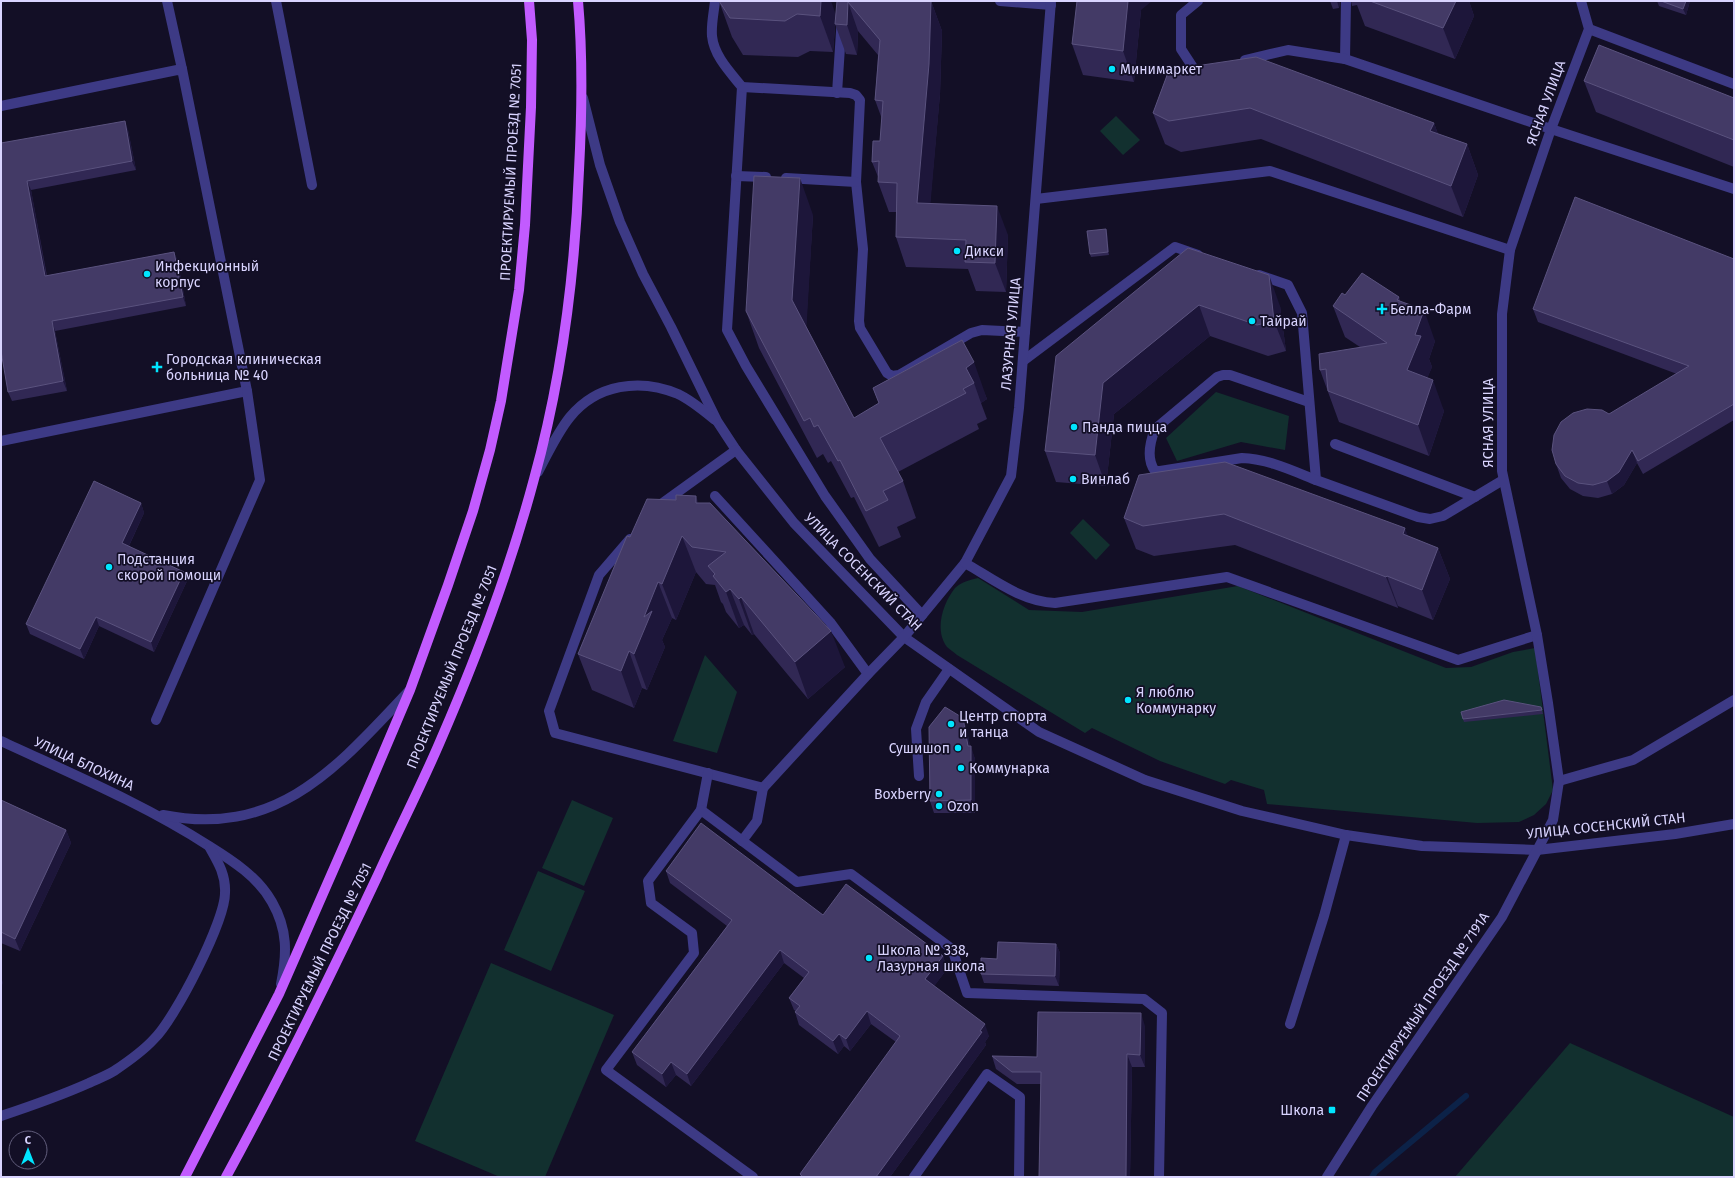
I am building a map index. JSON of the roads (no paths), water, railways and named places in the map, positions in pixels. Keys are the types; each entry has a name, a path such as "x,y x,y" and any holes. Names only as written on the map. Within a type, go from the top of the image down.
{"main road":[{"name":"ПРОЕКТИРУЕМЫЙ ПРОЕЗД № 7051","path":"185,1177 279,994 410,690 473,511 490,450 508,363 519,290 528,170 532,40 529,1"},
{"name":"ПРОЕКТИРУЕМЫЙ ПРОЕЗД № 7051","path":"226,1177 299,1039 439,744 489,619 524,516 551,410 562,352 570,292 578,211 582,96 578,1"}],"street":[{"path":"156,720 260,480 247,391 167,1"},
{"path":"276,1 312,185"},
{"path":"715,1 712,35 714,45 723,63 742,87 727,330 746,366 825,496 870,559 922,615"},
{"path":"837,93 843,1"},
{"path":"1000,1 1051,3"},
{"path":"1198,1 1181,15 1181,50 1196,72 1211,68"},
{"path":"1345,59 1346,1"},
{"path":"1581,1 1589,29 1734,84"},
{"name":"ЛАЗУРНАЯ УЛИЦА","path":"763,788 904,637 965,563 1011,476 1023,361 1051,3"},
{"name":"ЯСНАЯ УЛИЦА","path":"1537,850 1553,820 1559,781 1537,635 1503,480 1502,314 1510,250 1551,129 1589,29"},
{"path":"1234,63 1288,50 1345,59 1734,189"},
{"path":"1,106 182,69"},
{"path":"742,87 856,95 860,100 856,182 863,249 859,321 860,328 887,373 892,376 898,375 971,333 982,330 1025,332"},
{"name":"УЛИЦА СОСЕНСКИЙ СТАН","path":"582,96 600,165 620,222 643,274 717,421 736,450 794,523 904,637 1039,732 1146,780 1242,811 1346,835 1422,846 1537,850 1675,834 1734,824"},
{"path":"1036,199 1270,171 1510,250"},
{"path":"736,176 856,182"},
{"path":"1023,361 1175,247 1205,257"},
{"path":"1250,272 1288,285 1302,313 1316,480"},
{"path":"1309,402 1230,375 1217,377 1155,429 1152,437 1149,459 1155,471 1160,472 1242,458 1266,461 1418,517 1430,519 1443,516 1503,480"},
{"path":"535,477 554,441 571,417 582,405 609,389 642,385 661,388 679,395 717,421"},
{"path":"1,441 247,391"},
{"path":"1335,444 1475,497"},
{"path":"649,516 659,505 736,450"},
{"path":"715,496 830,622 868,674"},
{"path":"634,534 599,575 549,711 553,726 556,733 763,788 757,821 742,841"},
{"path":"965,563 1034,600 1055,603 1227,577 1458,660 1537,635"},
{"path":"919,776 916,729 926,702 949,669"},
{"path":"156,814 205,820 242,816 277,804 301,792 326,774 352,751 410,690"},
{"path":"1559,781 1633,760 1734,700"},
{"name":"УЛИЦА БЛОХИНА","path":"1,741 156,814"},
{"path":"708,774 701,810 648,881 651,903 692,933 694,953 606,1070 753,1177"},
{"path":"701,810 797,882 851,874 952,949 968,992 1144,999 1162,1013 1160,1177"},
{"path":"156,814 209,846 249,874 261,886 272,902 280,920 286,940 286,959 279,994"},
{"path":"1290,1024 1324,916 1346,835"},
{"path":"1,1116 58,1097 113,1071 155,1039 176,1008 192,979 219,921 223,909 225,893 224,878 219,864 209,846"},
{"name":"ПРОЕКТИРУЕМЫЙ ПРОЕЗД № 7191А","path":"1327,1177 1372,1106 1502,917 1537,850"},
{"path":"914,1177 987,1074 1020,1097 1018,1177"}],"waterway":[{"path":"1372,1177 1375,1172 1466,1096"}],"place":[{"name":"Минимаркет","path":"1112,69"},
{"name":"Дикси","path":"957,251"},
{"name":"Инфекционный корпус","path":"147,274"},
{"name":"Белла-Фарм","path":"1382,309"},
{"name":"Тайрай","path":"1252,321"},
{"name":"Городская клиническая больница № 40","path":"157,367"},
{"name":"Панда пицца","path":"1074,427"},
{"name":"Винлаб","path":"1073,479"},
{"name":"Подстанция скорой помощи","path":"109,567"},
{"name":"Я люблю Коммунарку","path":"1128,700"},
{"name":"Центр спорта и танца","path":"951,724"},
{"name":"Сушишоп","path":"958,748"},
{"name":"Коммунарка","path":"961,768"},
{"name":"Boxberry","path":"939,794"},
{"name":"Ozon","path":"939,806"},
{"name":"Школа № 338, Лазурная школа","path":"869,958"},
{"name":"Школа","path":"1332,1110"}]}
